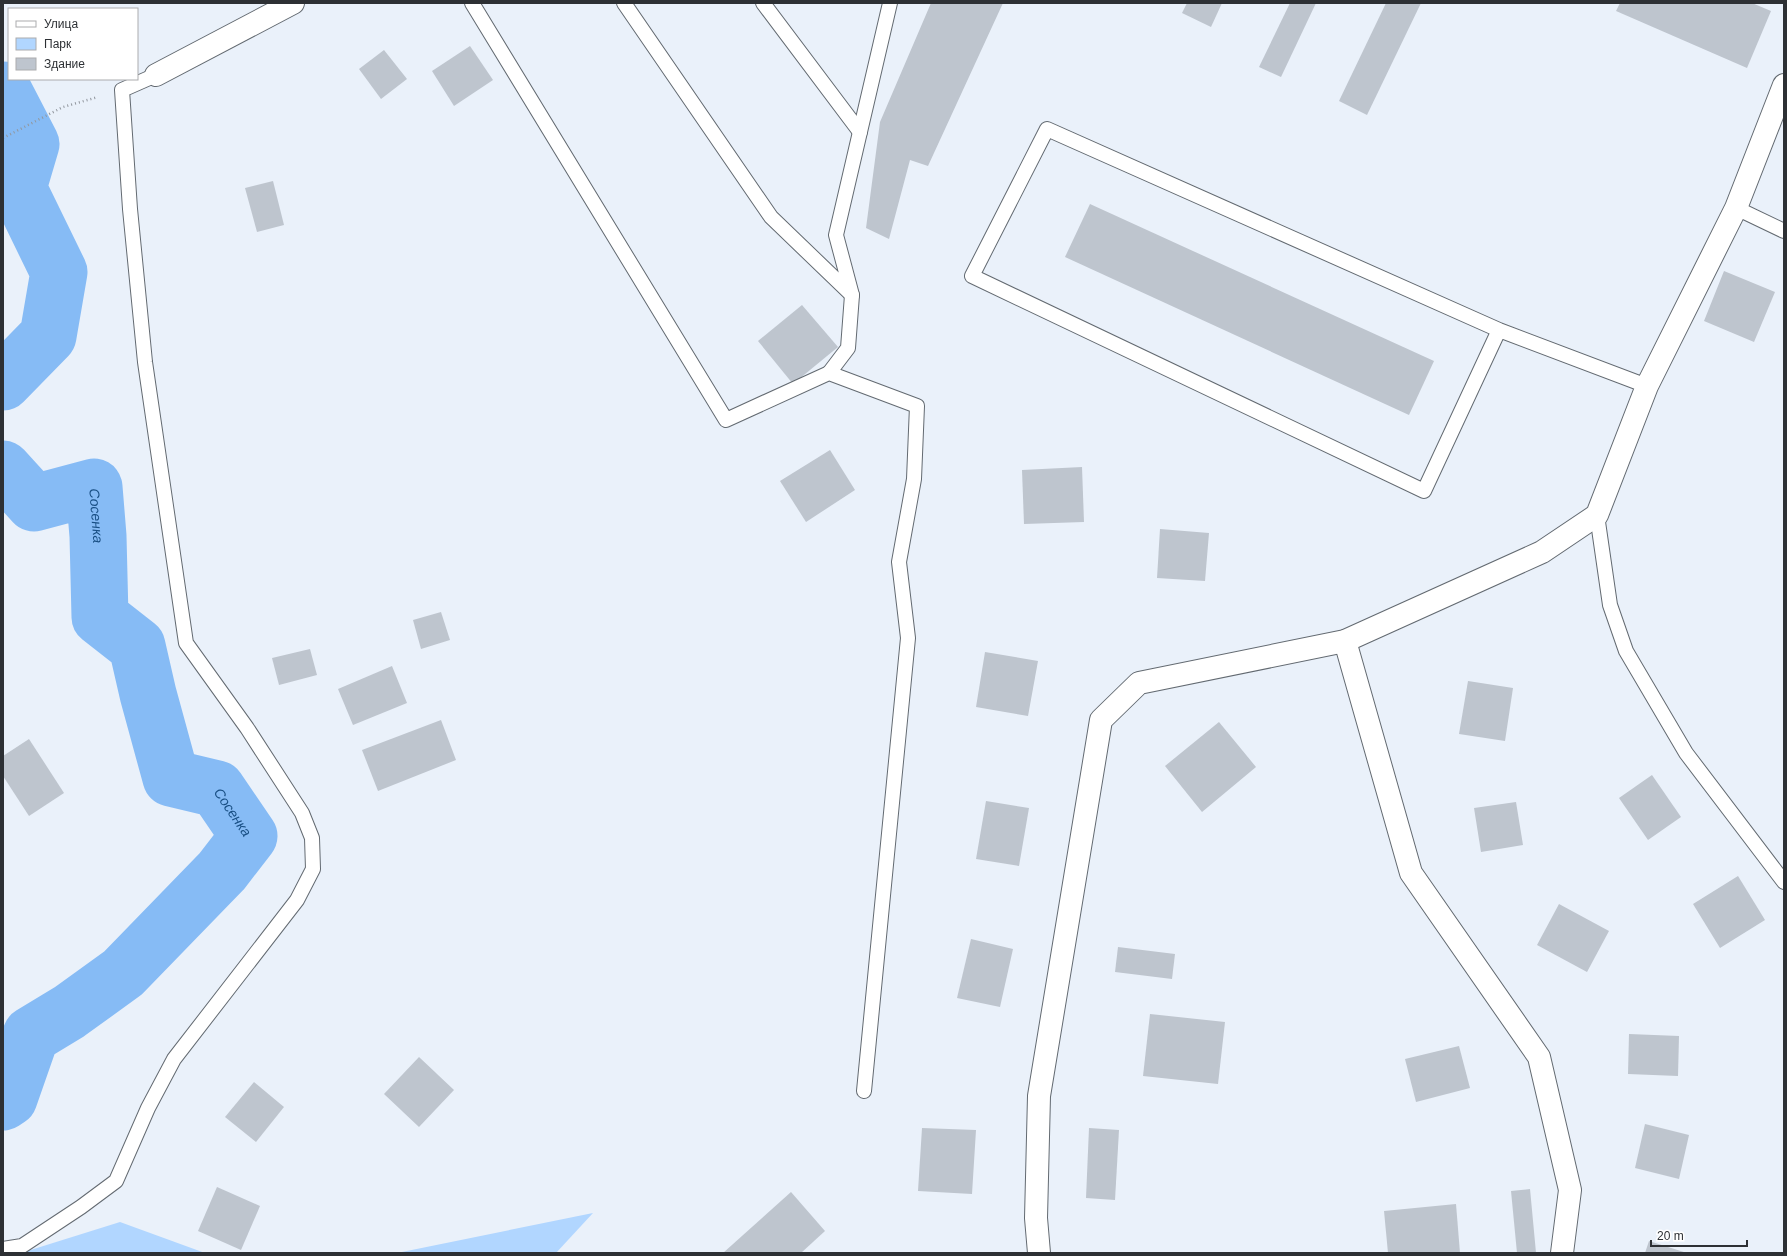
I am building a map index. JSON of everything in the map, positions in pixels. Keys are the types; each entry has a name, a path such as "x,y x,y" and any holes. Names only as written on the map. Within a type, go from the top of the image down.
{"street":[{"path":"156,75 293,3"},
{"path":"1039,1253 1036,1218 1039,1096 1101,720 1139,683 1345,641 1542,552 1597,515 1647,386 1736,208 1784,85"},
{"path":"1345,641 1411,873 1539,1057 1570,1190 1562,1253"}],"lane":[{"path":"472,3 726,420 829,373 848,348 852,295 836,234 890,3"},
{"path":"624,3 771,216 852,295"},
{"path":"763,3 860,132"},
{"path":"3,1249 22,1246 81,1207 116,1181 148,1108 174,1059 297,900 313,869 312,838 302,812 247,728 186,643 145,362 130,209 122,90 156,75"},
{"path":"1500,330 1424,491 972,276 1047,129 1500,330 1647,386"},
{"path":"1736,208 1784,231"},
{"path":"829,373 917,406 914,479 899,562 908,638 864,1091"},
{"path":"1597,515 1610,605 1626,651 1686,753 1784,882"}],"path":[{"path":"3,138 63,107 122,90"}],"green space":[{"path":"593,1213 556,1253 397,1253"},
{"path":"120,1222 205,1253 21,1253"}],"building":[{"path":"931,3 1003,3 928,166 910,160 889,239 866,228 880,122"},
{"path":"1187,3 1222,3 1211,27 1182,13"},
{"path":"1290,3 1316,3 1281,77 1259,67"},
{"path":"1386,3 1421,3 1367,115 1339,101"},
{"path":"1620,3 1752,3 1771,11 1747,68 1616,11"},
{"path":"470,46 493,80 454,106 432,71"},
{"path":"384,50 407,79 381,99 359,69"},
{"path":"273,181 284,225 257,232 245,188"},
{"path":"1090,204 1434,361 1409,415 1065,257"},
{"path":"1724,271 1775,292 1754,342 1704,321"},
{"path":"802,305 838,347 793,384 758,341"},
{"path":"830,450 855,490 806,522 780,481"},
{"path":"1082,467 1084,522 1024,524 1022,470"},
{"path":"1160,529 1209,533 1205,581 1157,578"},
{"path":"441,612 450,640 421,649 413,620"},
{"path":"310,649 317,675 279,685 272,658"},
{"path":"985,652 1038,661 1028,716 976,707"},
{"path":"392,666 407,703 353,725 338,689"},
{"path":"1468,681 1513,688 1505,741 1459,734"},
{"path":"441,720 456,760 378,791 362,750"},
{"path":"1219,722 1256,767 1202,812 1165,766"},
{"path":"29,739 64,793 29,816 3,776 3,756"},
{"path":"1652,775 1681,817 1648,840 1619,798"},
{"path":"986,801 1029,808 1019,866 976,859"},
{"path":"1516,802 1523,845 1481,852 1474,808"},
{"path":"1738,876 1765,920 1720,948 1693,904"},
{"path":"1559,904 1609,931 1587,972 1537,945"},
{"path":"971,939 1013,949 1000,1007 957,998"},
{"path":"1118,947 1175,954 1172,979 1115,972"},
{"path":"1150,1014 1225,1022 1218,1084 1143,1076"},
{"path":"1629,1034 1679,1036 1678,1076 1628,1074"},
{"path":"1459,1046 1470,1088 1416,1102 1405,1059"},
{"path":"419,1057 454,1090 419,1127 384,1094"},
{"path":"254,1082 284,1107 256,1142 225,1117"},
{"path":"1645,1124 1689,1135 1679,1179 1635,1168"},
{"path":"922,1128 976,1130 972,1194 918,1191"},
{"path":"1089,1128 1119,1130 1115,1200 1086,1198"},
{"path":"217,1187 260,1206 241,1250 198,1231"},
{"path":"1530,1189 1536,1253 1517,1253 1511,1191"},
{"path":"791,1192 825,1231 801,1253 723,1253"},
{"path":"1456,1204 1460,1253 1388,1253 1384,1211"},
{"path":"1649,1241 1687,1253 1645,1253"}],"waterway":[{"name":"Сосенка","path":"3,90 31,144 18,188 59,272 48,336 3,382"},
{"name":"Сосенка","path":"3,469 34,503 94,487 98,536 100,617 137,646 148,694 171,778 217,789 249,836 222,871 123,973 69,1012 31,1035 9,1098 3,1102"}]}
